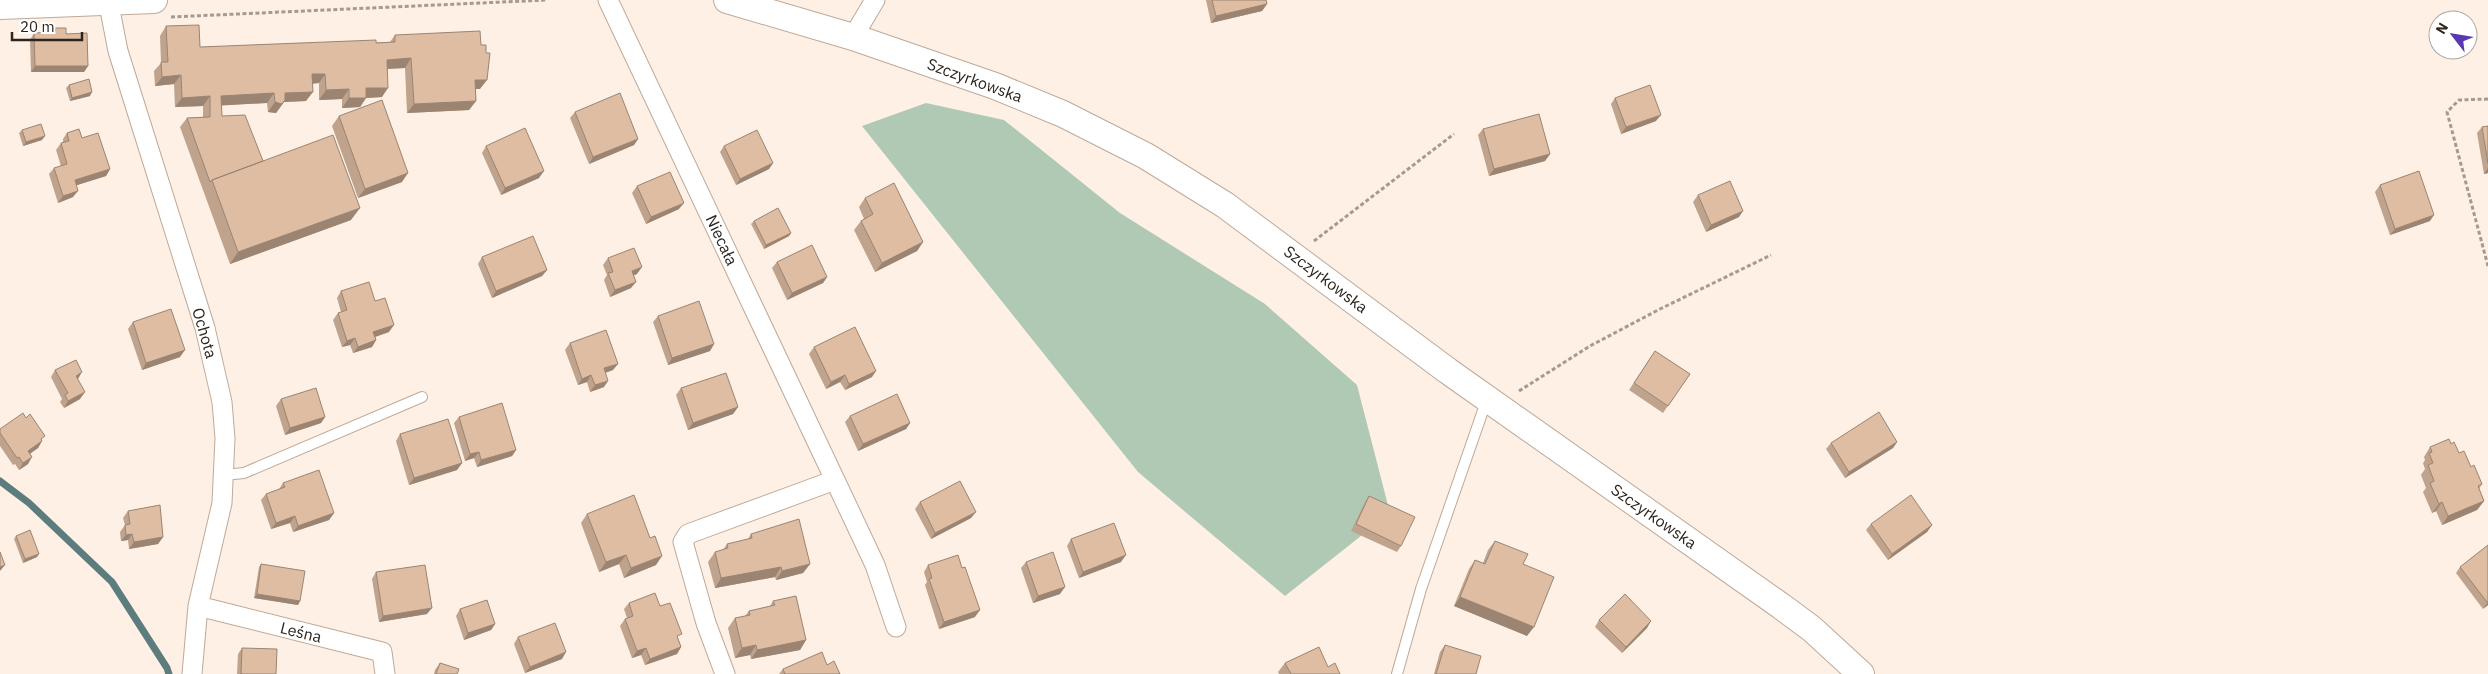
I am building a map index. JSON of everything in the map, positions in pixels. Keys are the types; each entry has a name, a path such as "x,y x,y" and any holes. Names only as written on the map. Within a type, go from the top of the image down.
{"main road":[{"name":"Szczyrkowska","path":"727,0 853,37 995,86 1106,134 1190,182 1297,256 1492,401 1781,606 1812,629 1861,674"},
{"path":"0,6 108,1 161,8"}],"street":[{"name":"Niecała","path":"608,0 875,565 896,627"},
{"path":"853,37 875,0"},
{"name":"Ochota","path":"108,1 118,51 205,328 216,372 225,438 224,475 217,526 198,606 192,674"},
{"path":"726,674 706,624 683,542 688,534 835,480"},
{"name":"Leśna","path":"198,606 382,652 385,674"}],"lane":[{"path":"224,475 244,473 422,397"},
{"path":"1397,674 1421,589 1492,401"}],"path":[{"path":"161,8 548,0"},
{"path":"2488,99 2458,100 2447,112 2488,266"},
{"path":"1297,256 1332,226 1454,134"},
{"path":"1492,401 1660,309 1772,256"}],"green space":[{"path":"926,103 1004,120 1120,213 1265,304 1357,385 1390,513 1285,596 1138,472 862,126"}],"building":[{"path":"1212,0 1266,0 1267,4 1216,16"},
{"path":"199,25 200,47 376,40 376,43 395,42 395,35 480,31 481,45 486,45 486,53 490,53 487,80 475,80 476,101 414,104 411,58 387,60 388,88 366,88 366,98 349,98 349,89 326,90 325,74 312,74 313,92 285,93 285,100 282,104 275,102 274,93 221,96 222,116 245,115 263,161 210,182 187,118 210,117 210,96 182,98 181,75 162,77 161,62 168,62 166,26"},
{"path":"55,28 66,28 66,34 87,33 88,66 35,66 34,33 55,32"},
{"path":"89,79 92,92 72,98 69,85"},
{"path":"1650,85 1661,115 1626,127 1615,98"},
{"path":"620,93 638,139 593,157 575,112"},
{"path":"382,100 408,173 365,189 339,116"},
{"path":"1539,114 1550,154 1494,169 1483,129"},
{"path":"41,124 45,136 26,142 22,130"},
{"path":"2488,126 2488,163 2482,127"},
{"path":"525,128 544,171 505,188 486,146"},
{"path":"79,129 82,138 98,133 110,169 75,180 78,191 63,196 54,168 67,164 61,143 69,141 67,133"},
{"path":"757,130 773,163 740,179 724,146"},
{"path":"333,135 360,208 238,252 212,180"},
{"path":"2419,171 2434,215 2395,229 2380,185"},
{"path":"670,172 684,203 651,217 637,186"},
{"path":"1730,181 1743,211 1711,225 1698,195"},
{"path":"894,183 923,242 882,263 861,221 873,214 865,198"},
{"path":"778,208 791,233 766,245 754,221"},
{"path":"533,236 547,270 496,291 482,257"},
{"path":"812,245 827,277 792,293 777,262"},
{"path":"634,248 642,267 632,271 636,282 615,290 608,273 613,272 608,258"},
{"path":"369,282 375,301 385,298 394,325 373,332 376,340 358,347 355,338 347,341 338,313 347,310 341,291"},
{"path":"699,301 714,344 672,358 658,316"},
{"path":"171,309 185,350 146,363 133,322"},
{"path":"855,327 876,371 849,384 845,375 831,382 814,347"},
{"path":"606,330 618,364 604,368 608,381 595,385 591,375 582,379 570,343"},
{"path":"1655,351 1690,374 1668,406 1634,383"},
{"path":"76,360 82,372 76,376 85,392 68,401 65,395 68,393 55,370"},
{"path":"726,373 738,407 693,423 681,388"},
{"path":"316,388 325,417 290,428 281,399"},
{"path":"897,394 910,423 863,444 850,416"},
{"path":"502,403 516,450 481,460 479,452 470,454 459,417"},
{"path":"1879,412 1897,442 1849,472 1831,443"},
{"path":"23,413 26,418 30,414 45,436 41,439 42,441 28,451 32,457 23,463 19,457 17,458 0,433 0,429"},
{"path":"448,419 462,463 414,478 400,434"},
{"path":"2449,439 2451,444 2454,442 2459,453 2464,451 2471,467 2474,465 2482,484 2478,486 2484,501 2448,516 2442,502 2439,504 2430,483 2434,481 2428,465 2433,463 2429,453 2432,452 2430,447"},
{"path":"319,470 334,513 298,526 295,516 276,523 266,494 285,487 283,483"},
{"path":"960,481 976,512 935,533 920,502"},
{"path":"634,495 650,538 655,536 662,556 631,568 626,555 606,562 587,514"},
{"path":"1911,495 1932,525 1892,554 1871,524"},
{"path":"1369,496 1415,517 1401,546 1356,524"},
{"path":"160,505 163,537 134,542 132,534 126,535 125,525 130,524 128,511"},
{"path":"799,519 810,564 782,571 781,567 721,578 715,552 728,548 727,544 752,538 751,534"},
{"path":"1114,523 1126,555 1083,572 1071,539"},
{"path":"30,530 39,554 25,559 16,536"},
{"path":"1495,541 1528,554 1523,564 1554,577 1534,627 1460,597 1475,560 1485,564"},
{"path":"2488,545 2488,602 2487,602 2460,567"},
{"path":"0,552 5,565 0,567"},
{"path":"1053,552 1065,587 1038,596 1026,562"},
{"path":"958,555 962,568 965,567 980,610 944,622 929,579 932,578 928,565"},
{"path":"261,564 305,571 300,601 257,594"},
{"path":"425,565 432,608 383,616 376,572"},
{"path":"655,593 660,606 670,603 682,634 677,636 681,647 650,659 646,648 637,651 625,619 633,616 629,603"},
{"path":"1625,594 1651,621 1626,647 1599,620"},
{"path":"796,596 806,640 757,650 756,645 742,648 735,618 750,615 749,611 775,605 773,601"},
{"path":"487,600 495,624 468,633 460,609"},
{"path":"555,623 566,652 530,667 518,637"},
{"path":"1445,645 1481,656 1476,674 1436,674"},
{"path":"1319,647 1328,667 1335,663 1340,674 1291,674 1285,663"},
{"path":"242,648 277,649 276,674 241,674"},
{"path":"822,652 827,665 834,661 840,674 785,674 783,669"},
{"path":"440,663 459,669 457,674 436,674"}],"waterway":[{"path":"0,481 29,503 112,582 169,674"}]}
